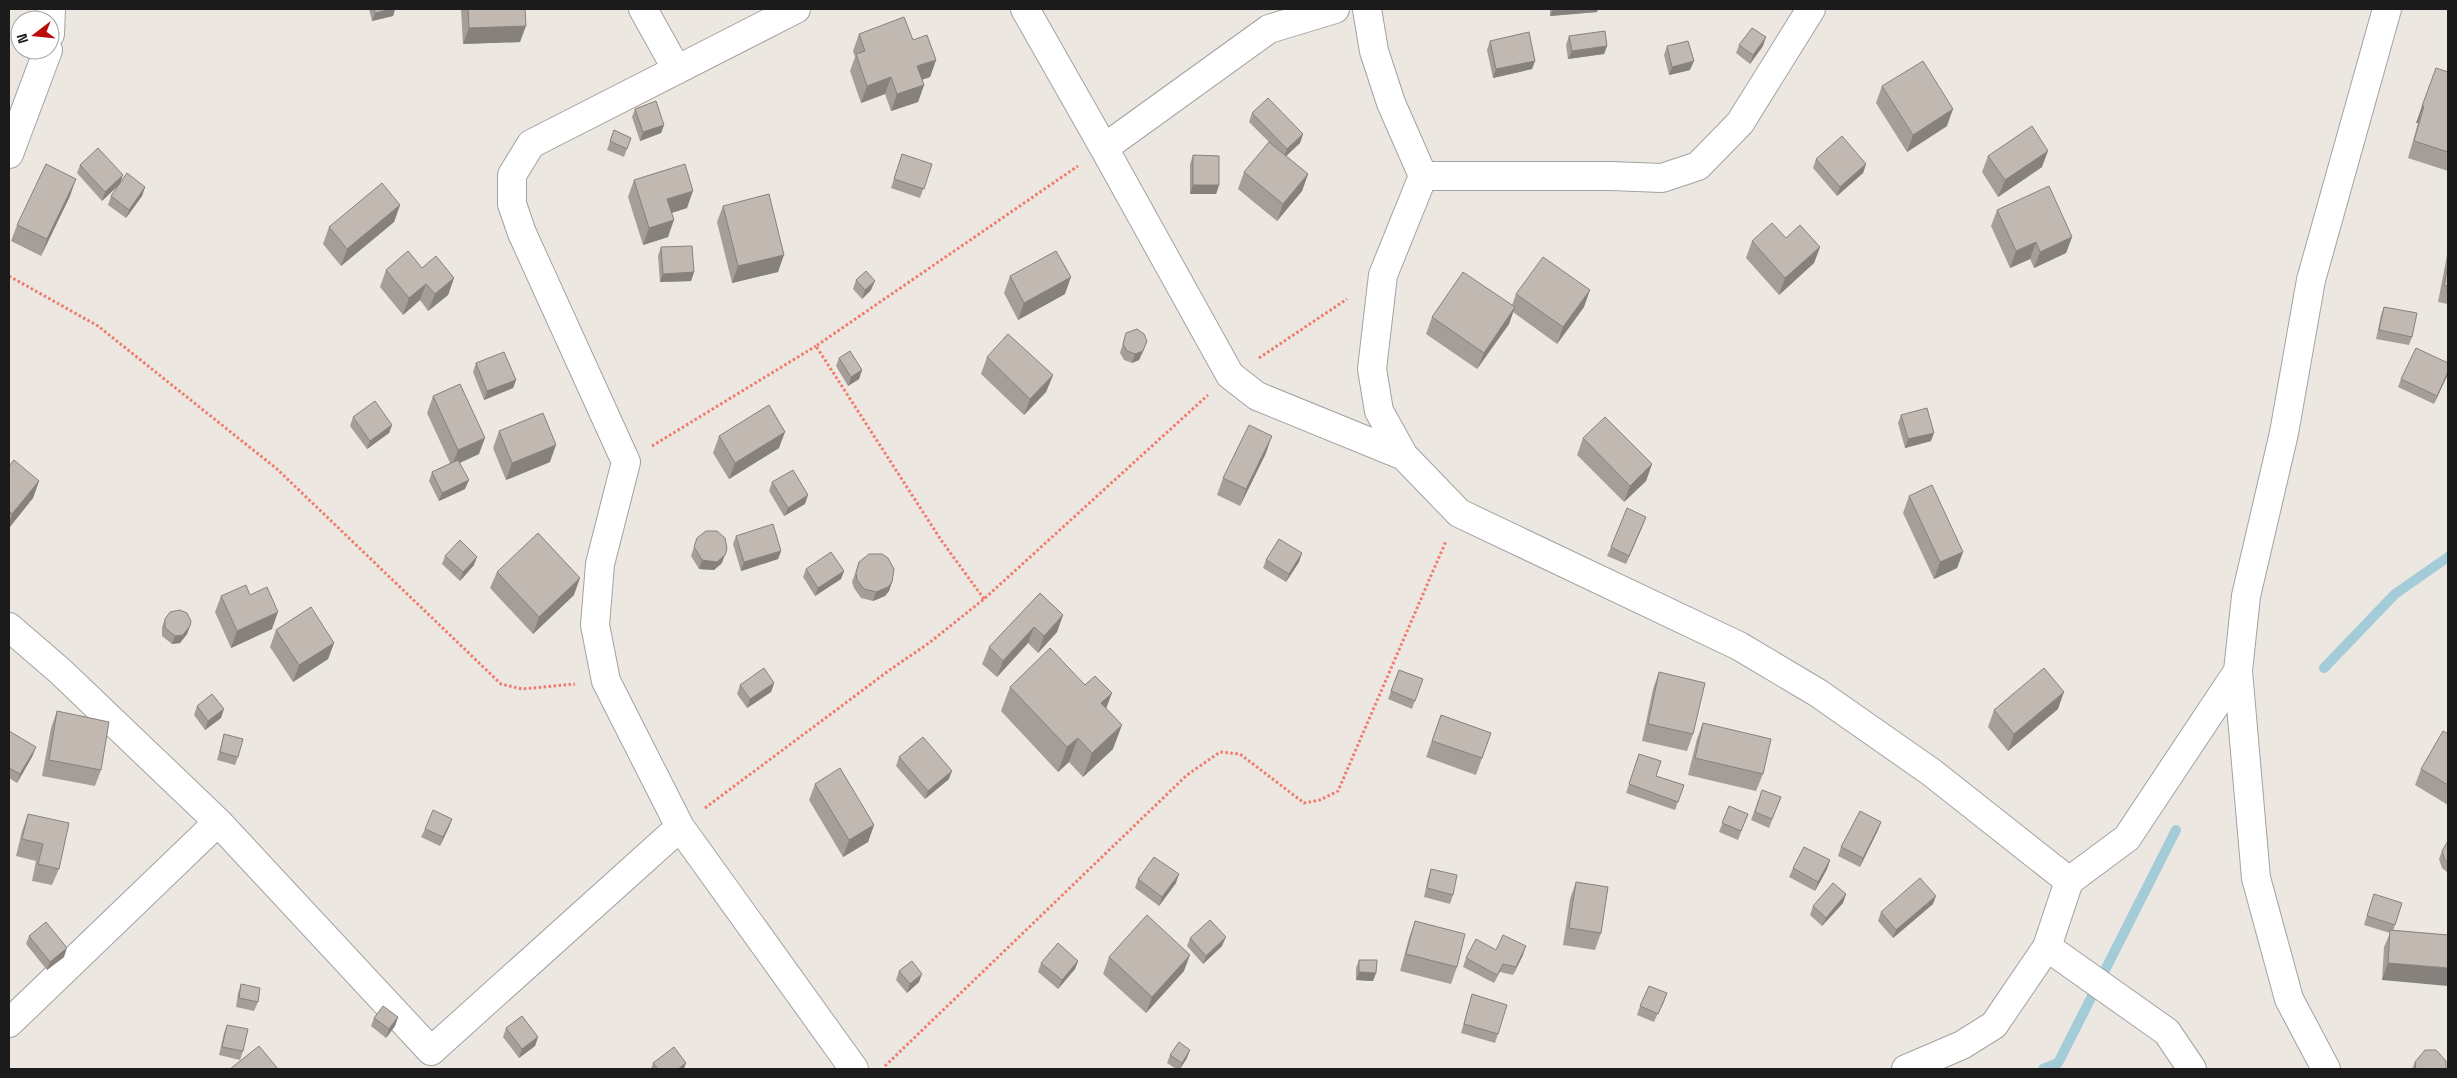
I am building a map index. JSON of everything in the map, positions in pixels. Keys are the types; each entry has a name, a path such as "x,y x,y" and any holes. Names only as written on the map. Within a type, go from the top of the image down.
{"street":[{"path":"642,9 677,70"},
{"path":"796,9 531,144 512,175 512,204 522,233 626,462 600,564 595,625 606,680 680,827 854,1069"},
{"path":"1025,9 1230,374 1257,396 1404,456"},
{"path":"1104,148 1269,29 1335,9"},
{"path":"1367,9 1374,51 1391,102 1423,176 1383,275 1372,368 1379,411 1404,456 1459,513 1739,646 1818,693 1931,772 2069,881"},
{"path":"1423,176 1612,176 1662,178 1698,166 1740,123 1811,9"},
{"path":"2326,1069 2288,999 2256,878 2238,671 2246,596 2284,433 2311,280 2387,9"},
{"path":"9,154 44,60"},
{"path":"9,627 60,671 218,822 438,1060 680,827"},
{"path":"1906,1069 1962,1045 1994,1025 2047,947 2069,881 2127,838 2238,671"},
{"path":"9,1023 218,822"},
{"path":"2047,947 2110,994 2167,1032 2192,1069"}],"path":[{"path":"626,462 816,346 1104,148"},
{"path":"680,827 891,669 930,643 984,599 1230,374 1258,359 1383,275"},
{"path":"9,276 98,326 277,469 501,684 522,689 606,680"},
{"path":"816,346 941,540 984,599"},
{"path":"882,1069 1187,775 1220,752 1240,754 1304,803 1320,800 1338,791 1459,513"}],"building":[{"path":"374,9 391,9 375,13"},
{"path":"468,9 525,9 526,26 469,28"},
{"path":"904,17 913,40 927,35 936,60 917,66 924,85 897,94 891,77 867,86 856,54 865,51 859,34"},
{"path":"1752,28 1766,37 1753,55 1739,45"},
{"path":"1605,31 1607,46 1572,51 1569,36"},
{"path":"1529,32 1535,61 1496,69 1490,41"},
{"path":"1688,41 1694,61 1672,67 1667,46"},
{"path":"1923,61 1953,109 1913,135 1882,86"},
{"path":"2436,68 2448,72 2448,152 2414,141 2424,106 2422,106"},
{"path":"1268,98 1303,134 1287,149 1252,113"},
{"path":"656,101 664,125 643,132 635,109"},
{"path":"2032,126 2048,151 2005,180 1988,156"},
{"path":"614,130 631,138 627,149 610,141"},
{"path":"1842,136 1866,164 1840,187 1816,159"},
{"path":"1269,142 1308,174 1283,204 1244,172"},
{"path":"98,148 123,175 105,192 80,165"},
{"path":"902,154 932,164 924,189 894,179"},
{"path":"1193,155 1219,156 1219,185 1193,185"},
{"path":"46,164 76,179 47,239 17,225"},
{"path":"685,164 693,191 667,199 674,220 649,228 634,180"},
{"path":"127,173 145,187 129,210 111,196"},
{"path":"382,183 400,205 347,249 329,227"},
{"path":"2049,186 2072,237 2040,252 2036,242 2016,251 1997,210"},
{"path":"769,194 784,255 738,266 723,206"},
{"path":"1772,223 1786,238 1800,225 1820,247 1785,278 1752,241"},
{"path":"692,246 694,272 663,274 661,247"},
{"path":"408,251 422,268 436,256 454,278 435,294 426,284 409,298 386,270"},
{"path":"1056,251 1071,277 1024,303 1010,276"},
{"path":"1543,257 1590,290 1563,327 1516,294"},
{"path":"2448,265 2448,286 2444,286"},
{"path":"866,271 875,281 865,290 856,280"},
{"path":"1463,272 1515,307 1484,353 1432,317"},
{"path":"2384,307 2417,313 2412,337 2379,330"},
{"path":"1137,329 1144,334 1147,341 1143,351 1135,354 1127,351 1123,344 1126,333"},
{"path":"1008,334 1053,375 1030,399 987,357"},
{"path":"2416,348 2448,363 2448,372 2437,396 2401,379"},
{"path":"850,351 862,370 851,377 839,358"},
{"path":"504,352 516,380 487,391 476,363"},
{"path":"460,384 485,438 458,450 433,396"},
{"path":"375,401 392,425 370,441 353,417"},
{"path":"769,405 785,432 735,463 719,436"},
{"path":"1927,408 1934,433 1908,439 1901,415"},
{"path":"543,413 556,445 512,463 499,431"},
{"path":"1605,417 1652,464 1630,486 1583,438"},
{"path":"1249,425 1272,436 1246,489 1223,478"},
{"path":"14,460 39,481 12,514 9,511 9,466"},
{"path":"458,460 469,480 442,493 432,472"},
{"path":"793,470 808,495 788,508 772,482"},
{"path":"1932,485 1963,552 1940,562 1909,496"},
{"path":"1627,508 1646,517 1629,556 1611,547"},
{"path":"773,524 781,551 744,562 736,536"},
{"path":"706,531 717,531 725,538 727,549 725,555 717,562 702,560 694,547 697,538"},
{"path":"538,533 580,578 539,617 497,572"},
{"path":"1279,539 1302,553 1289,574 1266,560"},
{"path":"460,540 477,557 463,572 445,556"},
{"path":"831,552 844,571 818,588 806,569"},
{"path":"869,554 882,554 888,558 894,569 892,582 888,587 876,592 864,589 857,580 856,573 859,562"},
{"path":"246,585 250,595 267,587 278,612 237,631 221,596"},
{"path":"1040,593 1063,615 1044,636 1034,627 1003,661 989,647"},
{"path":"311,607 334,643 299,665 276,630"},
{"path":"180,610 187,613 191,621 190,626 183,635 175,636 165,628 165,619 170,612"},
{"path":"1050,648 1085,685 1095,676 1112,693 1101,703 1122,725 1092,753 1078,738 1067,747 1010,687"},
{"path":"764,668 774,683 750,699 740,685"},
{"path":"2044,668 2064,692 2014,734 1994,710"},
{"path":"1399,670 1423,679 1415,701 1391,691"},
{"path":"1659,672 1705,683 1693,734 1648,724"},
{"path":"212,694 224,709 208,721 197,706"},
{"path":"57,711 109,722 101,770 49,760"},
{"path":"1441,715 1491,733 1482,758 1432,741"},
{"path":"1703,723 1771,739 1763,774 1695,758"},
{"path":"9,731 36,747 20,774 9,768"},
{"path":"2443,731 2448,734 2448,785 2421,769"},
{"path":"224,734 243,739 238,757 220,752"},
{"path":"923,737 952,771 928,791 899,757"},
{"path":"1639,754 1661,761 1656,776 1684,785 1678,802 1629,784"},
{"path":"840,768 874,825 849,840 815,784"},
{"path":"1762,790 1781,797 1772,819 1755,812"},
{"path":"1729,806 1748,814 1741,831 1722,823"},
{"path":"433,810 452,819 443,837 425,829"},
{"path":"1860,811 1881,822 1863,858 1841,847"},
{"path":"28,814 69,823 59,869 38,864 43,844 22,839"},
{"path":"2448,841 2448,862 2445,860 2442,851"},
{"path":"1804,847 1830,860 1818,882 1793,868"},
{"path":"1154,857 1179,874 1162,897 1138,879"},
{"path":"1431,869 1457,875 1453,895 1427,888"},
{"path":"1920,878 1936,896 1896,930 1881,912"},
{"path":"1576,882 1608,887 1601,933 1569,928"},
{"path":"1833,883 1846,894 1826,918 1813,906"},
{"path":"2374,894 2402,903 2395,925 2367,916"},
{"path":"1147,915 1190,955 1152,997 1109,957"},
{"path":"1210,920 1226,937 1206,956 1190,938"},
{"path":"1415,921 1465,934 1457,967 1406,954"},
{"path":"46,922 67,948 50,962 29,936"},
{"path":"2390,930 2448,935 2448,968 2388,963"},
{"path":"1503,935 1526,946 1516,967 1503,964 1497,975 1466,958 1476,939 1496,950"},
{"path":"1058,943 1078,961 1062,980 1041,963"},
{"path":"1359,960 1377,960 1376,973 1359,972"},
{"path":"912,961 922,974 910,984 899,971"},
{"path":"241,984 260,988 258,1002 239,998"},
{"path":"1649,986 1667,993 1658,1014 1640,1006"},
{"path":"1472,994 1507,1005 1498,1034 1464,1024"},
{"path":"383,1006 398,1017 389,1029 374,1018"},
{"path":"522,1016 538,1037 522,1049 506,1028"},
{"path":"227,1025 248,1029 243,1051 222,1047"},
{"path":"1179,1042 1190,1050 1182,1063 1170,1055"},
{"path":"259,1046 278,1069 230,1069"},
{"path":"674,1047 686,1063 678,1069 658,1069 653,1063"},
{"path":"2425,1050 2436,1050 2446,1061 2446,1069 2416,1069 2415,1062"}],"waterway":[{"path":"2324,668 2395,594 2448,557"},
{"path":"2043,1069 2058,1063 2176,830"}]}
